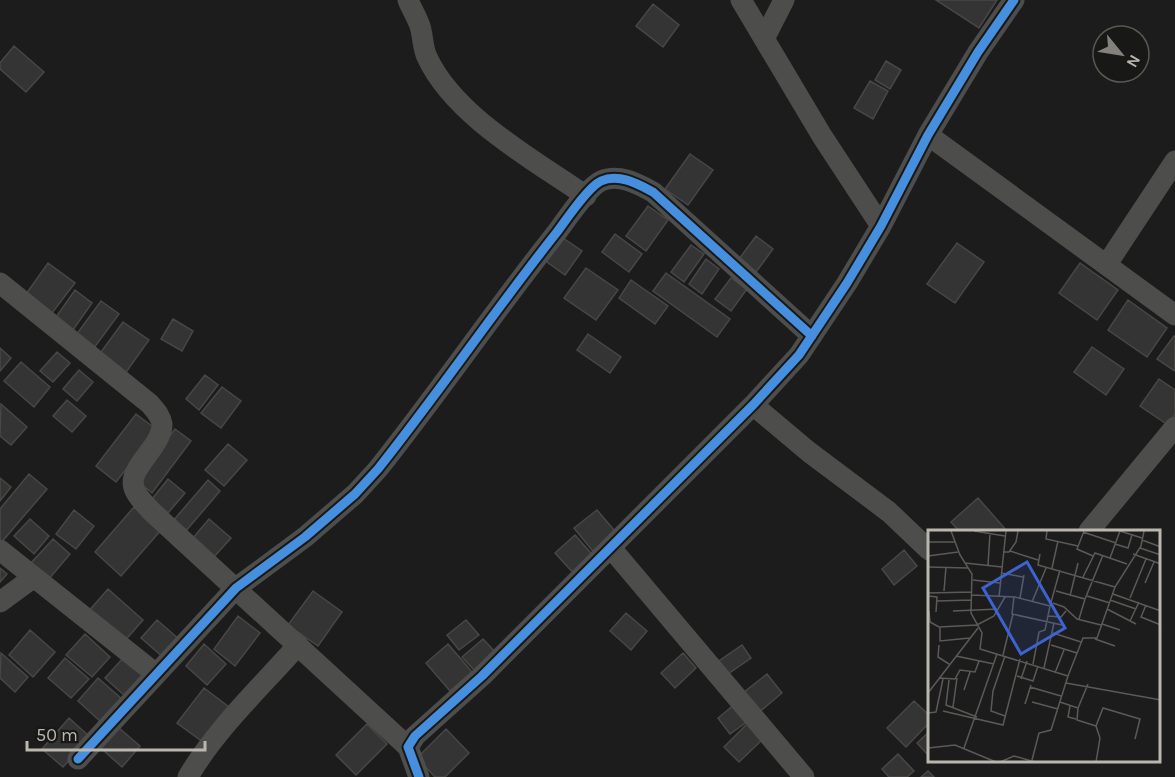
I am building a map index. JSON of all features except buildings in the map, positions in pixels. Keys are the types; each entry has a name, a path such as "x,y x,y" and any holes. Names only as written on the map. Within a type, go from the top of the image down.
{"street":[{"path":"408,0 421,27 426,55 439,78 462,104 494,133 586,196"},
{"path":"741,0 822,136 881,226"},
{"path":"764,39 784,0"},
{"path":"408,747 415,736 482,676 611,548 753,405 799,355 847,283 881,226 928,135 978,52 1014,0"},
{"path":"928,135 1175,315"},
{"path":"1107,264 1175,161"},
{"path":"78,759 236,588 305,537 355,494 378,469 527,270 586,196 601,182 617,178 635,183 653,192 812,336"},
{"path":"0,283 65,338 150,404 160,416 162,426 157,439 133,479 134,488 151,511 408,747 419,777"},
{"path":"753,405 809,452 889,512 928,548"},
{"path":"1090,530 1175,427"},
{"path":"611,548 804,777"},
{"path":"0,550 156,674"},
{"path":"0,602 34,577"},
{"path":"188,777 214,740 298,645"}],"cycle path":[{"path":"419,777 408,747 415,736 482,676 753,405 799,355 847,283 881,226 928,135 978,52 1014,0"},
{"path":"78,759 236,588 305,537 355,494 378,469 577,204 601,181 621,179 653,192 812,336"}]}
